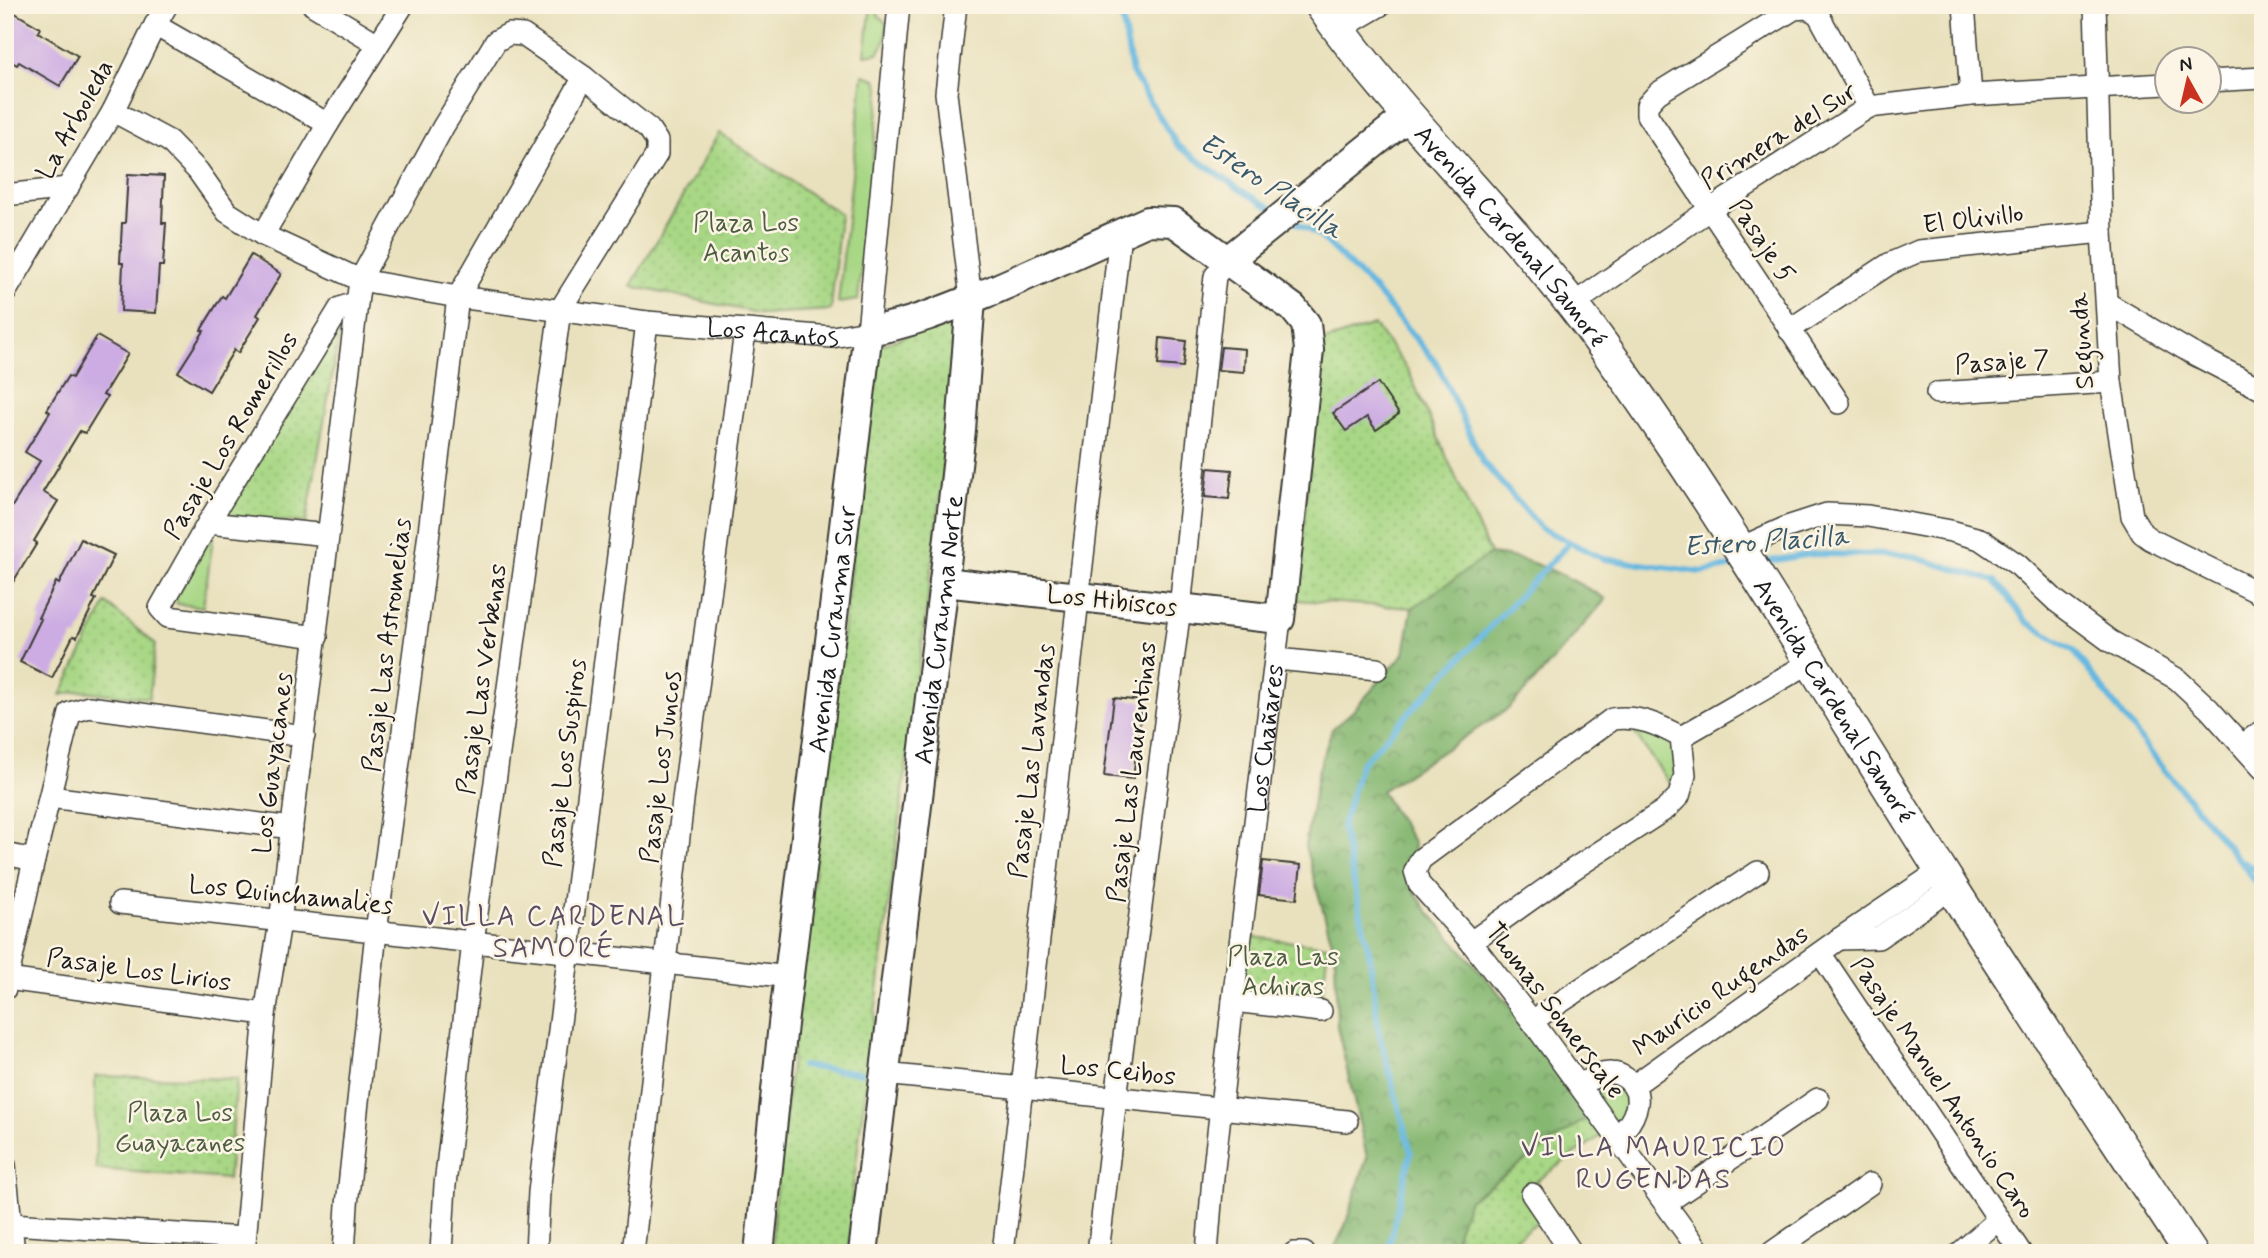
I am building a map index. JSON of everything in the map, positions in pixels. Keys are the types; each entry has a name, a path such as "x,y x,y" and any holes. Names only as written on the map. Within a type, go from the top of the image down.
{"main road":[{"name":"Avenida Cardenal Samoré","path":"1329,18 1408,116 1489,205 1604,346 1740,548 1947,879 2191,1253"}],"street":[{"name":"La Arboleda","path":"5,293 113,111 167,5"},
{"path":"313,5 378,44"},
{"path":"262,235 403,5"},
{"name":"Avenida Curauma Sur","path":"759,1253 868,331 899,5"},
{"name":"Avenida Curauma Norte","path":"863,1253 944,582 961,430 971,299 946,93 956,5"},
{"path":"1329,18 1381,5"},
{"path":"1964,5 1971,96"},
{"name":"Segunda","path":"2095,5 2102,232 2111,382 2132,516 2150,539 2263,595"},
{"name":"Pasaje 5","path":"1839,403 1647,115 1647,105 1658,93 1794,9 1807,8 1818,14 1869,107"},
{"path":"155,25 328,124"},
{"path":"360,280 443,127 496,41 509,34 523,35 584,78"},
{"name":"Pasaje Las Verbenas","path":"441,1253 445,1185 473,942 560,310 657,154 657,141 649,129 584,78"},
{"name":"Pasaje Las Astromelias","path":"344,1253 376,932 458,297 584,78"},
{"path":"2222,80 2263,78"},
{"name":"Primera del Sur","path":"1572,305 1709,210 1869,107 1971,96 2152,85"},
{"name":"Los Acantos","path":"113,111 169,141 198,171 227,212 262,235 360,280 458,297 647,322 832,337 905,324 971,299 1148,221 1174,222 1228,260"},
{"path":"1228,260 1408,116"},
{"path":"5,195 68,188"},
{"name":"El Olivillo","path":"1789,330 1889,264 1919,251 2102,232"},
{"name":"Pasaje Las Lavandas","path":"1003,1253 1120,234"},
{"name":"Pasaje Las Laurentinas","path":"1098,1253 1181,608 1215,276 1228,260"},
{"name":"Los Chañares","path":"1207,1253 1233,1001 1277,659 1310,350 1306,324 1293,308 1228,260"},
{"name":"Los Guayacanes","path":"245,1245 265,1014 280,922 317,637 360,280"},
{"name":"Pasaje Los Romerillos","path":"317,637 168,617 160,608 208,523 340,308 358,302"},
{"path":"2107,303 2190,352 2263,390"},
{"name":"Pasaje Los Suspiros","path":"536,1253 539,1192 647,322"},
{"name":"Pasaje Los Juncos","path":"633,1253 683,800 745,331"},
{"name":"Pasaje 7","path":"1937,393 2111,382"},
{"path":"1740,548 1787,527 1827,514 1868,516 1980,539 2018,565 2056,601 2110,641 2177,679 2243,745 2263,769"},
{"path":"208,523 328,535"},
{"name":"Los Hibiscos","path":"944,582 1280,619"},
{"path":"1277,659 1377,669"},
{"path":"1471,942 1666,809 1679,796 1685,775 1681,737 1811,662"},
{"path":"6,984 70,713 89,707 304,736"},
{"name":"Thomas Somerscale","path":"1681,737 1655,723 1625,717 1612,719 1421,859 1415,871 1419,884 1471,942 1532,1021 1701,1253"},
{"path":"2243,745 2263,730"},
{"path":"50,797 292,828"},
{"path":"5,854 34,860"},
{"path":"1532,1021 1758,872"},
{"name":"Mauricio Rugendas","path":"1633,1086 1839,939 1878,938 1947,879"},
{"name":"Los Quinchamalies","path":"120,903 790,977"},
{"name":"Pasaje Manuel Antonio Caro","path":"1820,953 2021,1253"},
{"name":"Pasaje Los Lirios","path":"6,984 265,1014"},
{"path":"1233,1001 1321,1011"},
{"name":"Mauricio Rugendas","path":"1580,1086 1599,1075 1613,1073 1625,1077 1633,1086 1638,1098 1635,1113 1629,1127 1617,1137"},
{"name":"Los Ceibos","path":"884,1074 1347,1121"},
{"path":"1666,1203 1818,1099"},
{"path":"5,1165 14,1253"},
{"path":"1771,1253 1870,1184"},
{"path":"1532,1195 1572,1253"},
{"path":"1960,1253 1999,1219"},
{"path":"10,1224 245,1245"},
{"path":"1294,1253 1304,1253"}],"green space":[{"path":"871,5 880,5 878,15 887,24 885,42 878,53 865,55"},
{"path":"863,75 876,79 880,90 858,300 838,303"},
{"name":"Plaza Los Acantos","path":"719,133 840,214 831,310 762,314 631,286"},
{"path":"342,320 306,523 224,517"},
{"path":"935,322 950,324 953,348 943,478 853,1187 849,1253 771,1253 775,1198 877,350 881,345"},
{"path":"1374,325 1408,370 1490,554 1412,608 1296,600 1322,342"},
{"path":"214,532 203,607 177,604 176,597"},
{"path":"1490,554 1536,564 1565,576 1606,599 1508,709 1381,791 1414,843 1411,872 1414,890 1426,909 1526,1024 1590,1116 1469,1200 1450,1253 1332,1253 1345,1226 1367,1157 1337,1026 1335,953 1305,846 1318,772 1332,729 1352,712 1404,654 1412,608"},
{"path":"106,603 155,644 149,698 79,691 61,695"},
{"path":"1628,724 1675,740 1675,791"},
{"name":"Plaza Las Achiras","path":"1245,936 1328,946 1321,1006 1238,996"},
{"path":"1599,1075 1633,1086 1617,1137 1580,1085"},
{"name":"Plaza Los Guayacanes","path":"95,1076 237,1079 228,1179 96,1169"},
{"path":"1590,1116 1603,1134 1521,1192 1540,1220 1496,1253 1450,1253 1469,1200"}],"building":[{"path":"5,7 40,28 38,32 78,56 60,86 19,62 17,65 5,58"},
{"path":"128,174 164,176 162,223 166,223 163,266 159,266 156,313 121,311 122,223 125,223"},
{"path":"251,255 281,274 257,315 260,317 238,353 234,350 209,391 178,372 222,296 225,298"},
{"path":"97,336 128,354 103,395 107,397 85,433 80,431 43,492 58,501 34,541 37,543 5,595 5,518 40,461 25,452 68,376 72,378"},
{"path":"1160,338 1186,341 1183,367 1158,365"},
{"path":"1221,347 1245,349 1244,372 1218,370"},
{"path":"1378,383 1399,414 1376,430 1367,417 1346,431 1333,413"},
{"path":"1208,468 1232,470 1229,499 1205,497"},
{"path":"81,539 114,555 77,637 73,636 52,678 20,662 41,619 38,618 56,582 59,584"},
{"path":"1114,698 1142,701 1133,779 1104,776"},
{"path":"1263,861 1301,865 1297,899 1259,895"}],"waterway":[{"name":"Estero Placilla","path":"1120,5 1132,73 1178,146 1239,189 1278,212"},
{"name":"Estero Placilla","path":"1290,219 1321,237 1373,288 1437,364 1483,462 1541,528 1604,559 1701,572 1741,565"},
{"path":"1387,1253 1411,1152 1379,1033 1370,957 1342,826 1361,764 1570,542"},
{"name":"Estero Placilla","path":"1759,563 1811,554 1907,555 1995,581 2027,622 2073,650 2152,754 2238,859 2263,874"},
{"path":"2242,863 2263,893"},
{"path":"802,1066 862,1073"}],"district":[{"name":"VILLA CARDENAL SAMORÉ","path":"554,931"},
{"name":"VILLA MAURICIO RUGENDAS","path":"1654,1162"}]}
